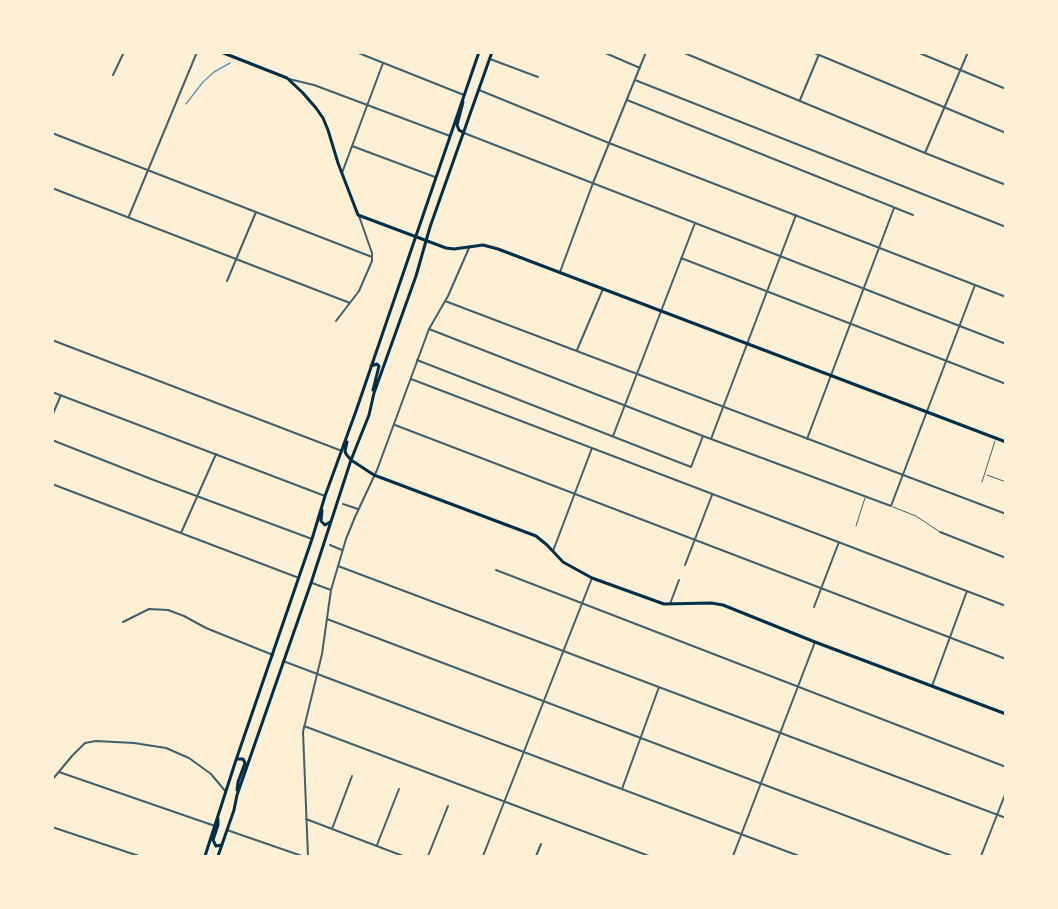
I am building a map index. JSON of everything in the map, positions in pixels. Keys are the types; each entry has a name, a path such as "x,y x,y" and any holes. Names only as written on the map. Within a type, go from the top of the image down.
{"main road":[{"path":"221,52 287,78 323,118 358,216 439,246 454,249 479,245 492,247 1005,442"},
{"path":"218,856 351,460 369,415 374,393 492,52"},
{"path":"205,856 312,539 324,496 348,435 478,54"},
{"path":"464,95 457,125 459,130 464,132"},
{"path":"371,366 377,364 379,366 374,393"},
{"path":"348,435 345,451 351,460 374,475 536,536 569,567 592,578 659,602 670,604 718,603 1005,714"},
{"path":"324,496 321,521 325,525 331,520"},
{"path":"236,760 243,759 245,763 238,782 237,795"},
{"path":"219,814 213,840 216,846 222,845"}],"street":[{"path":"113,75 124,52"},
{"path":"128,217 197,52"},
{"path":"356,52 464,95"},
{"path":"472,52 478,54"},
{"path":"603,52 640,68"},
{"path":"560,272 646,52"},
{"path":"682,52 1005,185"},
{"path":"812,52 1005,133"},
{"path":"917,52 1005,89"},
{"path":"925,153 968,52"},
{"path":"800,100 819,54"},
{"path":"490,59 538,77"},
{"path":"342,174 383,63"},
{"path":"287,78 314,85 450,136"},
{"path":"635,80 1005,227"},
{"path":"479,90 1005,297"},
{"path":"627,100 914,215"},
{"path":"464,132 1005,344"},
{"path":"52,133 372,257"},
{"path":"352,146 435,177"},
{"path":"52,188 350,303"},
{"path":"807,439 895,207"},
{"path":"228,281 256,212"},
{"path":"711,439 795,215"},
{"path":"336,321 362,285 372,257 358,216"},
{"path":"613,436 695,223"},
{"path":"308,856 302,743 317,674 331,590 342,550 374,475 429,329 445,301 469,247"},
{"path":"681,258 1005,384"},
{"path":"429,329 703,436 891,506 975,285"},
{"path":"577,351 603,289"},
{"path":"445,301 1005,514"},
{"path":"52,340 342,451"},
{"path":"417,360 691,467 703,436"},
{"path":"411,379 1005,606"},
{"path":"52,392 324,496"},
{"path":"52,416 61,395"},
{"path":"394,424 1005,659"},
{"path":"52,440 312,539"},
{"path":"552,551 592,448"},
{"path":"182,533 216,454"},
{"path":"52,484 299,578"},
{"path":"685,565 712,494"},
{"path":"343,504 358,509"},
{"path":"940,532 1005,558"},
{"path":"814,608 839,542"},
{"path":"330,545 342,550"},
{"path":"338,566 1005,818"},
{"path":"496,570 1005,767"},
{"path":"483,856 592,578"},
{"path":"670,604 679,580"},
{"path":"311,583 331,590"},
{"path":"932,686 967,591"},
{"path":"123,622 149,609 168,610 273,655"},
{"path":"327,619 952,856"},
{"path":"733,856 815,642"},
{"path":"283,661 799,856"},
{"path":"621,789 658,687"},
{"path":"304,726 650,856"},
{"path":"52,780 77,750 90,741 143,744 166,748 189,758 211,774 226,792"},
{"path":"59,772 215,826"},
{"path":"332,829 352,776"},
{"path":"376,846 399,789"},
{"path":"981,856 1005,792"},
{"path":"428,856 448,806"},
{"path":"306,819 403,856"},
{"path":"52,827 139,856"},
{"path":"227,830 302,856"},
{"path":"536,856 541,844"}],"lane":[{"path":"982,482 996,439"},
{"path":"985,474 1005,482"},
{"path":"856,526 865,497"},
{"path":"891,506 916,516 940,532"}],"waterway":[{"path":"186,104 203,82 214,72 230,63"}]}
